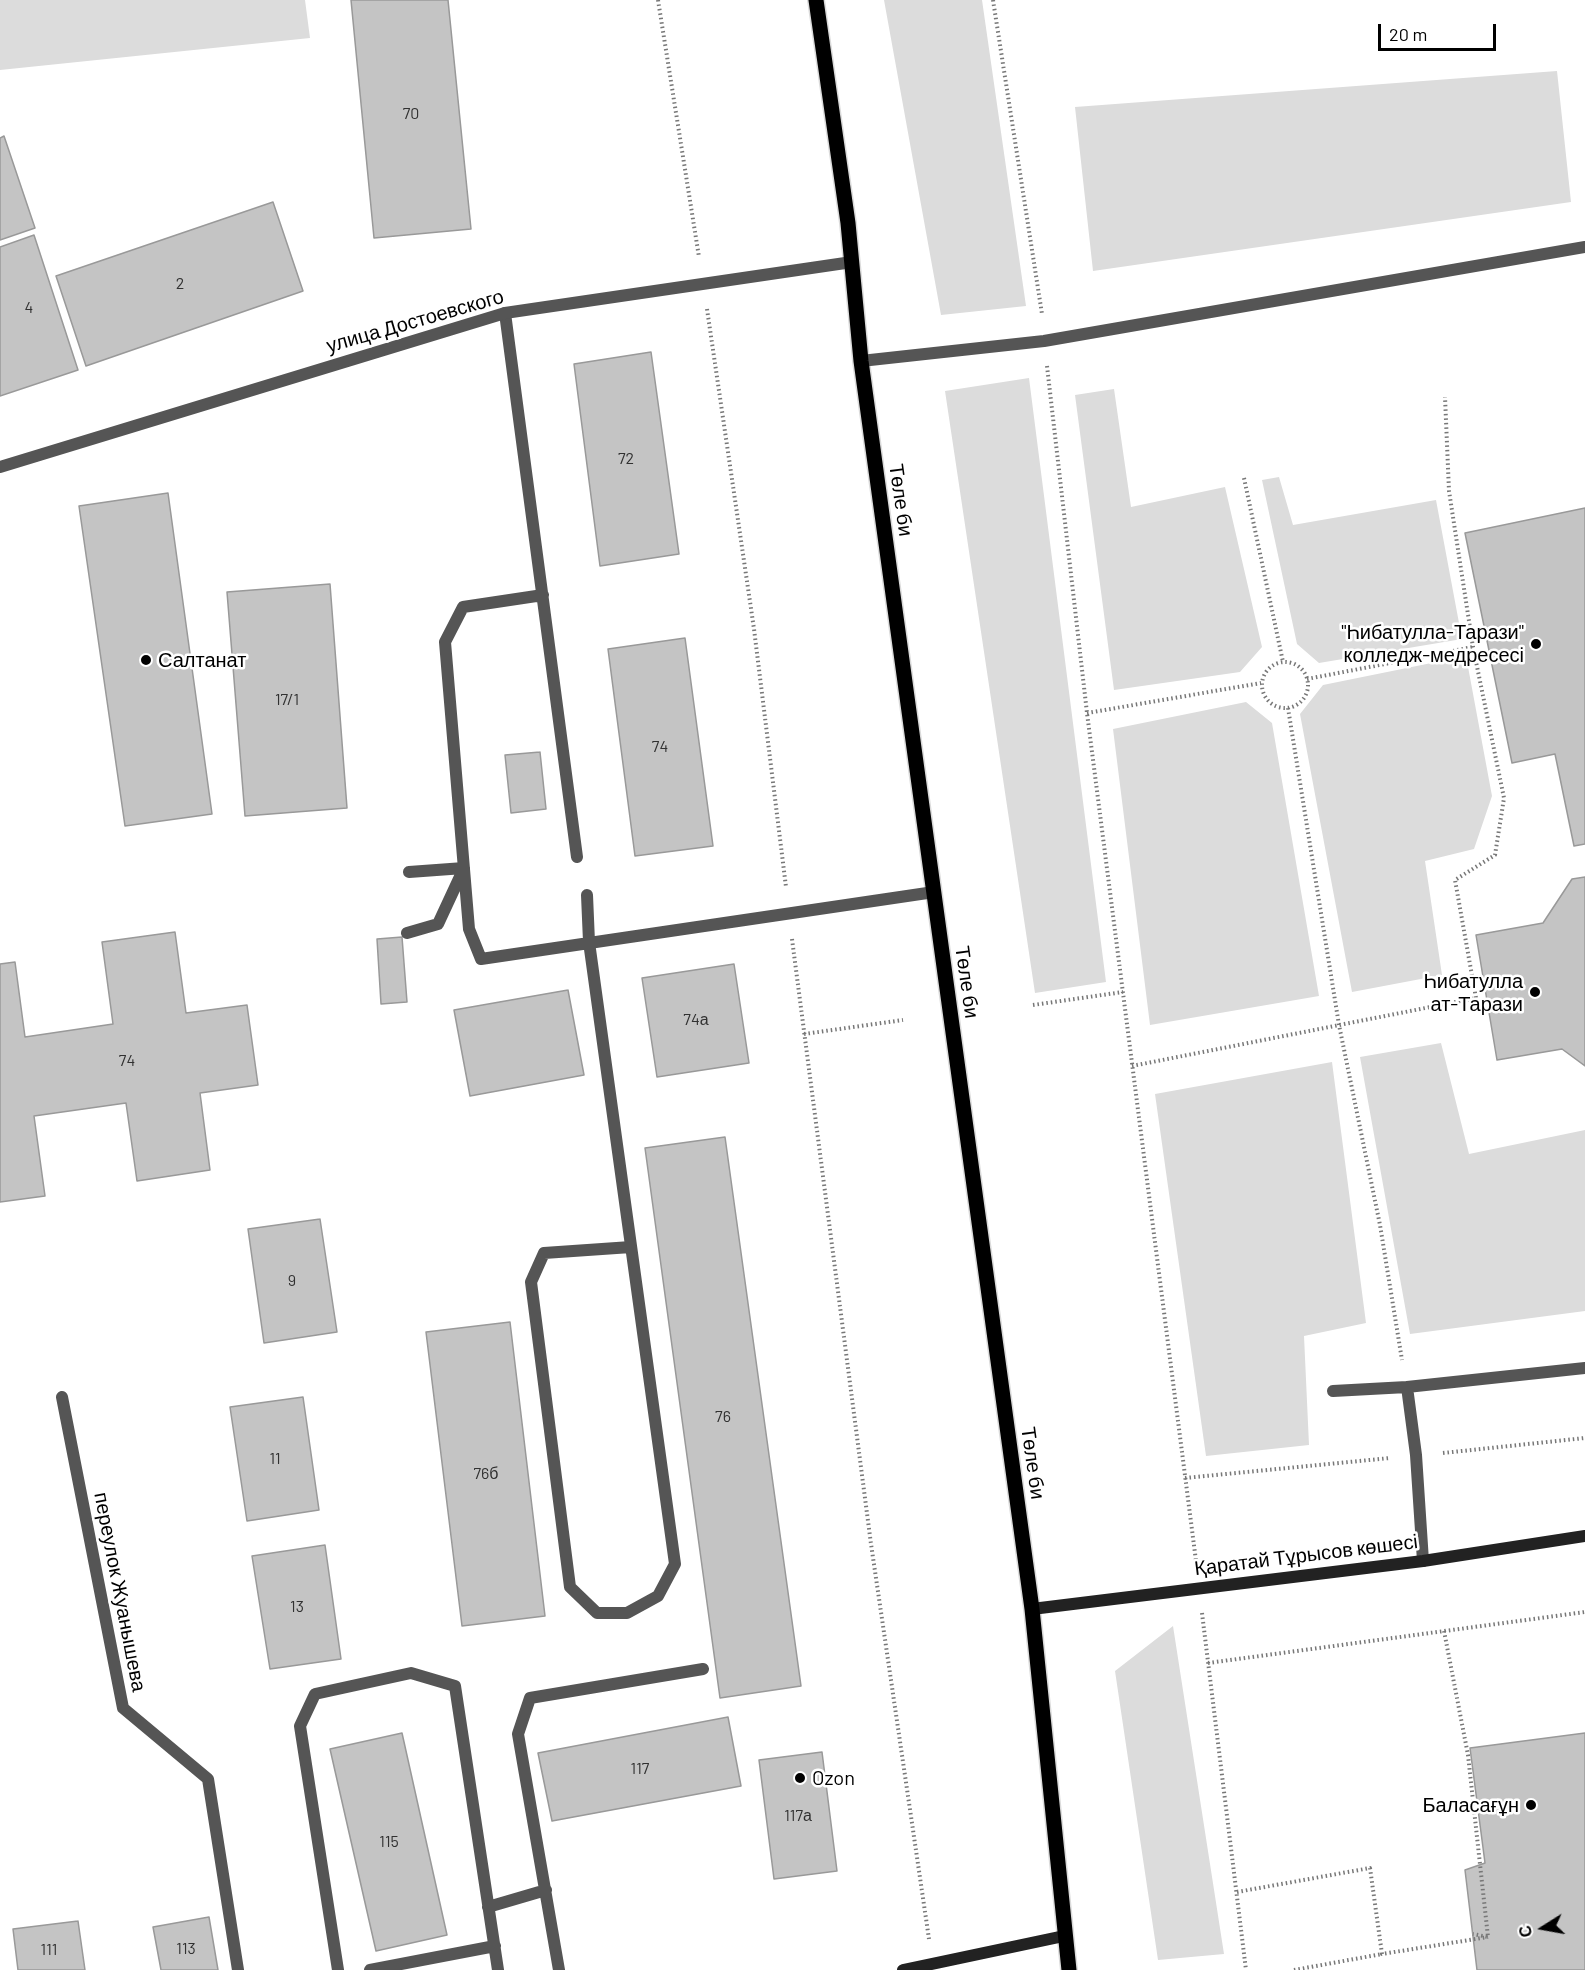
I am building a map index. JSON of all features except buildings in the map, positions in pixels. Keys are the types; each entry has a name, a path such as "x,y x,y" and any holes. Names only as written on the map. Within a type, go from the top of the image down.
{"main road":[{"name":"Төле би","path":"816,0 852,262 861,361 1032,1609 1069,1970"},
{"name":"Қаратай Тұрысов көшесі","path":"1032,1609 1423,1561 1585,1536"},
{"path":"903,1970 1064,1936"}],"street":[{"path":"861,361 1044,341 1585,247"},
{"name":"улица Достоевского","path":"0,468 505,313 703,282 852,262"},
{"path":"505,313 577,857"},
{"path":"543,595 463,607 445,642 469,929 480,958 934,892"},
{"path":"409,872 464,868"},
{"path":"407,933 438,924 464,868"},
{"path":"587,895 590,942 675,1564 657,1596 627,1613 597,1613 570,1587 531,1282 544,1253 631,1247"},
{"path":"1333,1391 1407,1387 1585,1368"},
{"path":"1407,1387 1416,1455 1423,1561"},
{"name":"переулок Жуанышева","path":"62,1397 123,1708 208,1779 238,1970"},
{"path":"559,1970 518,1734 530,1698 703,1669"},
{"path":"338,1970 300,1726 315,1695 411,1673 455,1686 498,1970"},
{"path":"488,1908 546,1890"},
{"path":"370,1970 495,1946"}],"path":[{"path":"658,0 703,282 754,628 804,1034 871,1544 933,1965"},
{"path":"993,0 1044,341 1087,713 1246,1970"},
{"path":"1132,1066 1476,998 1455,880 1495,855 1504,798 1473,647 1449,491 1445,397"},
{"path":"1244,478 1283,662"},
{"path":"1307,680 1473,647"},
{"path":"1283,662 1298,666 1307,680 1306,695 1295,706 1281,709 1268,702 1261,690 1261,683 1269,668 1283,662"},
{"path":"1087,713 1261,683"},
{"path":"1288,708 1339,1025 1380,1226 1407,1387"},
{"path":"1033,1005 1123,992"},
{"path":"804,1034 903,1020"},
{"path":"1185,1478 1585,1438"},
{"path":"1208,1663 1585,1612"},
{"path":"1444,1631 1468,1755 1488,1937"},
{"path":"1237,1892 1370,1868 1382,1954"},
{"path":"1473,1934 1488,1937"},
{"path":"1294,1970 1488,1937"}],"shaded area":[{"path":"0,0 305,0 310,38 0,70"},
{"path":"884,0 982,0 1026,306 941,315"},
{"path":"1557,71 1571,202 1093,271 1075,107"},
{"path":"1029,378 1106,982 1035,993 945,391"},
{"path":"1114,389 1131,507 1225,487 1262,647 1240,672 1114,690 1075,395"},
{"path":"1279,477 1293,525 1436,500 1462,639 1319,663 1297,644 1262,480"},
{"path":"1466,656 1492,796 1474,849 1425,861 1442,975 1352,992 1300,714 1323,685"},
{"path":"1246,702 1272,723 1319,996 1150,1025 1113,729"},
{"path":"1441,1043 1469,1154 1585,1130 1585,1311 1410,1334 1360,1057"},
{"path":"1332,1062 1366,1323 1304,1336 1309,1445 1206,1456 1155,1094"},
{"path":"1173,1626 1224,1954 1158,1960 1115,1671"}],"place":[{"name":"\"Һибатулла-Тарази\" колледж-медресесі","path":"1536,644"},
{"name":"Салтанат","path":"146,660"},
{"name":"Һибатулла ат-Тарази","path":"1535,992"},
{"name":"Ozon","path":"800,1778"},
{"name":"Баласағұн","path":"1531,1805"}]}
